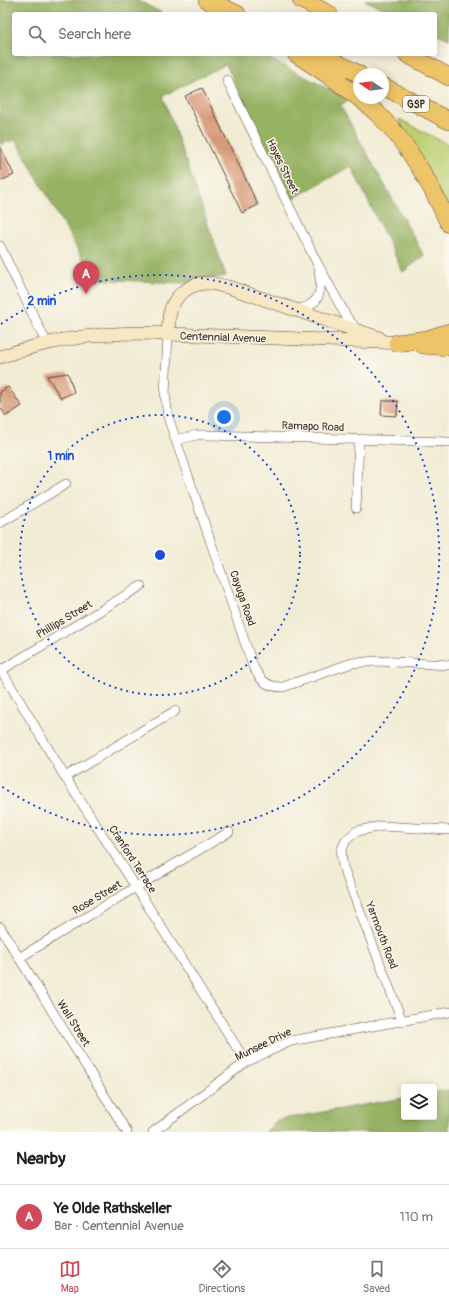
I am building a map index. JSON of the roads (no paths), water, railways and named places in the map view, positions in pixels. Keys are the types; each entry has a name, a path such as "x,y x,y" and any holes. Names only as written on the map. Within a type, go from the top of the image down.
{"highway":[{"path":"203,0 225,12"},
{"path":"207,0 233,12"},
{"path":"300,0 325,12"},
{"path":"299,56 362,101 389,126 416,162 430,185 449,224"},
{"path":"324,56 353,71"},
{"path":"411,56 449,77"},
{"path":"417,56 449,71"},
{"name":"GSP","path":"389,89 449,121"},
{"path":"397,343 428,339 449,332"},
{"path":"397,343 449,347"}],"main road":[{"path":"168,335 170,311 176,300 184,291 199,284 212,284 228,287 397,343"},
{"name":"Centennial Avenue","path":"0,358 47,344 85,337 143,333 397,343 449,342"}],"street":[{"name":"Hayes Street","path":"228,80 316,263 346,316 360,332"},
{"path":"0,246 47,344"},
{"name":"Hayes Street","path":"291,309 310,306 318,298 321,286 316,263"},
{"name":"Cayuga Road","path":"168,335 165,403 168,418 253,666 258,675 265,682 274,687 283,687 352,663 377,661 449,665"},
{"name":"Ramapo Road","path":"176,440 207,435 449,442"},
{"path":"356,508 358,440"},
{"path":"0,523 66,484"},
{"name":"Phillips Street","path":"0,670 141,586"},
{"name":"Cranford Terrace","path":"0,670 246,1062"},
{"path":"66,777 175,711"},
{"name":"Yarmouth Road","path":"402,1021 344,867 340,852 346,840 357,831 382,826 449,830"},
{"name":"Rose Street","path":"19,958 229,832"},
{"name":"Wall Street","path":"0,927 127,1132"},
{"name":"Munsee Drive","path":"153,1132 246,1062 291,1041 449,1012"}],"place":[{"name":"Ye Olde Rathskeller","path":"86,294"}]}
